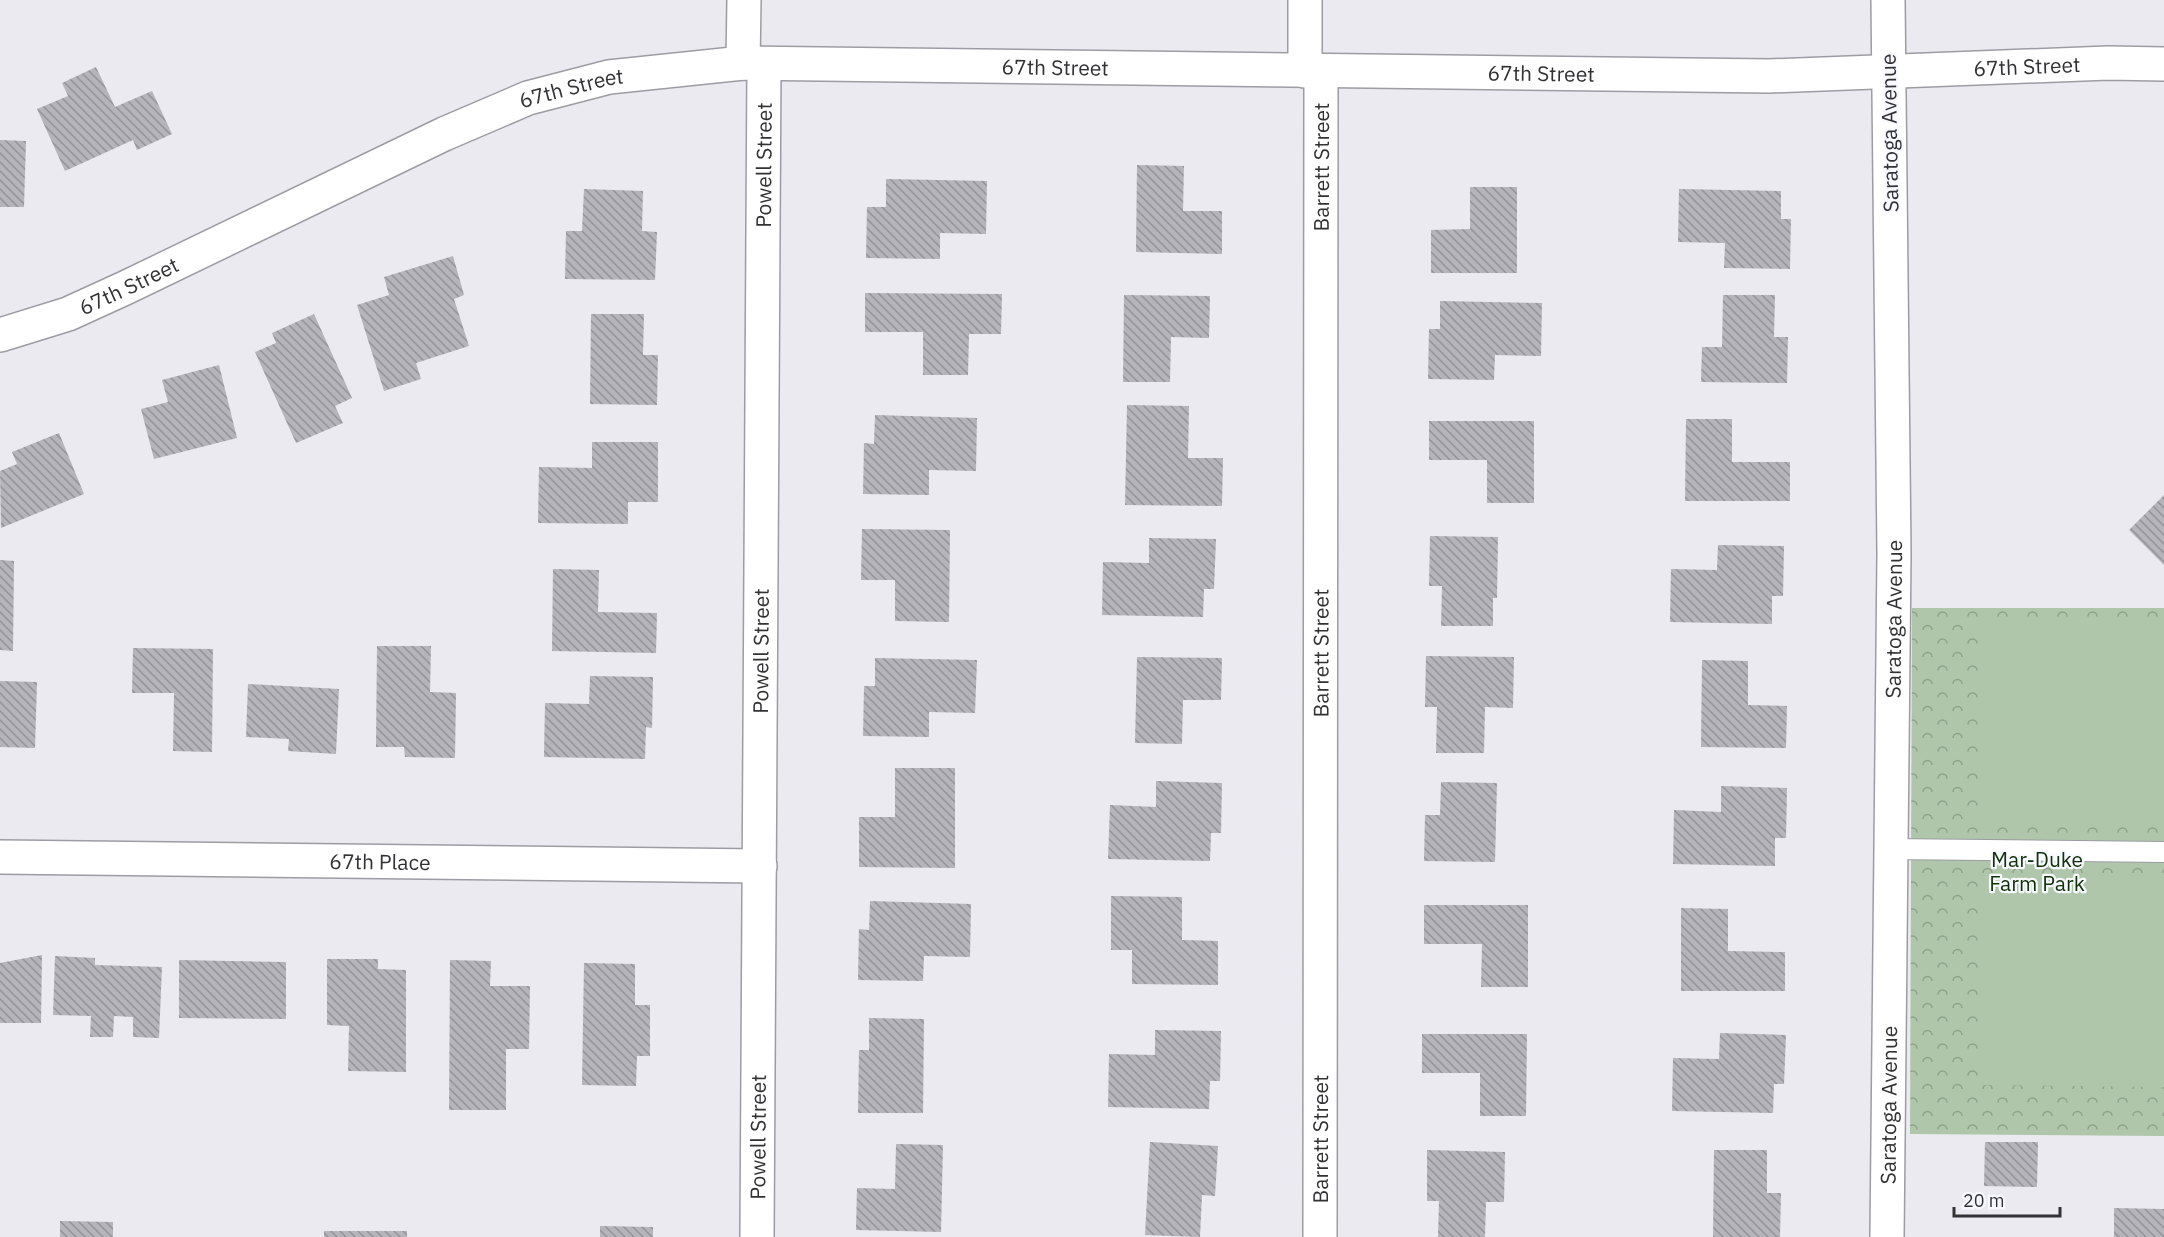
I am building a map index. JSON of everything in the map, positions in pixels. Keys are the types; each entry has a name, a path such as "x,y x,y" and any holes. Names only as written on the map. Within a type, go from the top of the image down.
{"street":[{"name":"Powell Street","path":"744,0 754,64 760,866 757,1237"},
{"name":"Barrett Street","path":"1305,0 1313,71 1320,1237"},
{"name":"Saratoga Avenue","path":"1887,1237 1894,554 1888,0"},
{"name":"67th Street","path":"0,335 68,314 116,293 444,134 528,98 609,77 754,64 1627,76 1769,76 2097,63 2164,64"},
{"name":"67th Place","path":"0,857 760,866"}],"lane":[{"path":"1890,849 2164,852"}],"green space":[{"name":"Mar-Duke Farm Park","path":"1912,608 2164,608 2164,1136 1910,1134"},
{"path":"1980,617 2164,617 2164,824 1978,823"},
{"path":"1980,878 2164,879 2164,1087 1979,1085"}],"building":[{"path":"96,67 115,107 152,91 172,134 137,150 133,140 65,171 37,109 68,96 62,83"},
{"path":"0,140 26,141 24,207 0,207"},
{"path":"1137,165 1184,166 1183,211 1222,211 1222,254 1136,252"},
{"path":"886,179 987,181 986,234 940,233 940,259 866,258 867,207 886,207"},
{"path":"1470,187 1517,187 1517,273 1431,273 1431,230 1470,229"},
{"path":"584,189 643,191 642,231 657,232 655,280 565,279 566,231 582,231"},
{"path":"1679,189 1781,191 1781,219 1791,219 1790,269 1724,268 1725,243 1678,242"},
{"path":"453,256 464,295 454,299 469,346 416,363 421,379 384,391 357,305 389,295 384,277"},
{"path":"865,293 1002,294 1001,334 969,334 968,375 923,375 923,332 865,332"},
{"path":"1124,295 1210,296 1209,338 1171,337 1170,382 1123,382"},
{"path":"1723,295 1775,295 1774,337 1788,337 1787,383 1701,382 1702,347 1722,347"},
{"path":"1440,301 1542,303 1541,356 1495,355 1494,380 1428,379 1429,329 1440,329"},
{"path":"314,314 352,398 335,406 343,423 296,443 255,352 276,343 272,333"},
{"path":"591,314 644,314 643,355 658,355 657,405 590,404"},
{"path":"219,365 237,438 154,459 141,409 168,402 162,380"},
{"path":"1127,405 1189,406 1188,458 1223,458 1222,506 1125,505"},
{"path":"875,415 977,418 976,471 929,470 929,495 863,494 864,443 874,444"},
{"path":"1686,419 1732,419 1732,462 1790,462 1790,501 1685,501"},
{"path":"1429,421 1534,421 1534,503 1487,503 1487,460 1429,460"},
{"path":"59,433 84,494 1,528 0,471 17,464 12,452"},
{"path":"592,442 658,442 658,502 628,502 628,524 538,523 539,467 592,468"},
{"path":"2164,495 2164,565 2129,530"},
{"path":"862,529 950,530 949,622 895,621 895,580 861,580"},
{"path":"1430,536 1498,537 1497,598 1493,598 1493,626 1441,626 1442,586 1429,586"},
{"path":"1149,538 1216,539 1214,589 1204,589 1203,617 1102,615 1103,562 1149,563"},
{"path":"1718,545 1784,546 1783,596 1772,596 1772,624 1670,622 1671,569 1717,570"},
{"path":"0,560 14,561 13,651 0,650"},
{"path":"553,569 599,570 598,612 657,613 656,653 552,651"},
{"path":"377,646 431,646 430,692 456,693 455,758 405,757 404,747 376,747"},
{"path":"133,648 213,649 212,752 173,751 174,693 132,693"},
{"path":"1426,656 1514,657 1513,708 1485,707 1484,753 1436,753 1437,707 1425,707"},
{"path":"1137,657 1222,658 1221,700 1183,700 1182,744 1135,743"},
{"path":"875,658 977,660 975,713 929,712 929,737 863,736 864,686 875,686"},
{"path":"1702,660 1748,661 1748,705 1787,706 1786,748 1701,747"},
{"path":"590,676 653,677 652,728 646,727 645,759 544,757 545,703 589,704"},
{"path":"0,681 37,682 35,748 0,747"},
{"path":"248,684 339,689 336,754 288,751 289,739 246,737"},
{"path":"895,768 955,768 955,868 859,867 859,817 895,817"},
{"path":"1156,781 1222,783 1221,833 1211,833 1210,861 1108,859 1110,805 1156,807"},
{"path":"1441,782 1497,783 1495,862 1424,861 1425,815 1440,815"},
{"path":"1721,786 1787,788 1786,838 1775,838 1775,866 1673,864 1674,810 1721,812"},
{"path":"1111,896 1182,897 1182,940 1218,941 1218,985 1132,984 1132,950 1111,950"},
{"path":"870,901 971,904 970,957 924,956 923,981 858,980 859,929 869,930"},
{"path":"1424,905 1528,905 1528,987 1481,987 1482,944 1424,944"},
{"path":"1681,908 1728,909 1728,951 1785,952 1785,991 1681,991"},
{"path":"42,955 41,1023 0,1023 0,963"},
{"path":"55,956 95,958 95,965 162,967 159,1038 133,1037 133,1017 114,1016 113,1037 90,1037 91,1016 53,1015"},
{"path":"327,959 378,959 378,969 406,970 406,1072 348,1071 349,1026 327,1025"},
{"path":"179,960 286,962 286,1019 179,1018"},
{"path":"450,960 491,961 490,986 530,986 529,1049 506,1049 506,1110 449,1110"},
{"path":"584,963 635,964 635,1005 650,1005 650,1056 637,1056 636,1086 582,1085"},
{"path":"869,1018 924,1019 923,1113 858,1113 859,1050 869,1050"},
{"path":"1155,1030 1221,1031 1220,1081 1210,1081 1209,1109 1108,1107 1109,1054 1155,1055"},
{"path":"1720,1033 1786,1035 1784,1084 1774,1084 1773,1113 1672,1111 1673,1058 1719,1059"},
{"path":"1422,1034 1527,1034 1526,1116 1480,1116 1480,1073 1422,1073"},
{"path":"1150,1142 1218,1146 1215,1196 1202,1195 1200,1237 1145,1235"},
{"path":"1985,1142 2038,1142 2037,1187 1984,1186"},
{"path":"896,1144 943,1145 941,1232 856,1230 857,1188 895,1189"},
{"path":"1427,1150 1505,1152 1504,1202 1486,1202 1485,1237 1438,1237 1439,1201 1427,1201"},
{"path":"1714,1150 1767,1150 1767,1193 1781,1193 1780,1237 1713,1237"},
{"path":"2114,1208 2164,1209 2164,1237 2114,1237"},
{"path":"60,1221 113,1222 113,1237 60,1237"},
{"path":"600,1226 653,1227 653,1237 600,1237"},
{"path":"324,1231 407,1231 407,1237 324,1237"}]}
